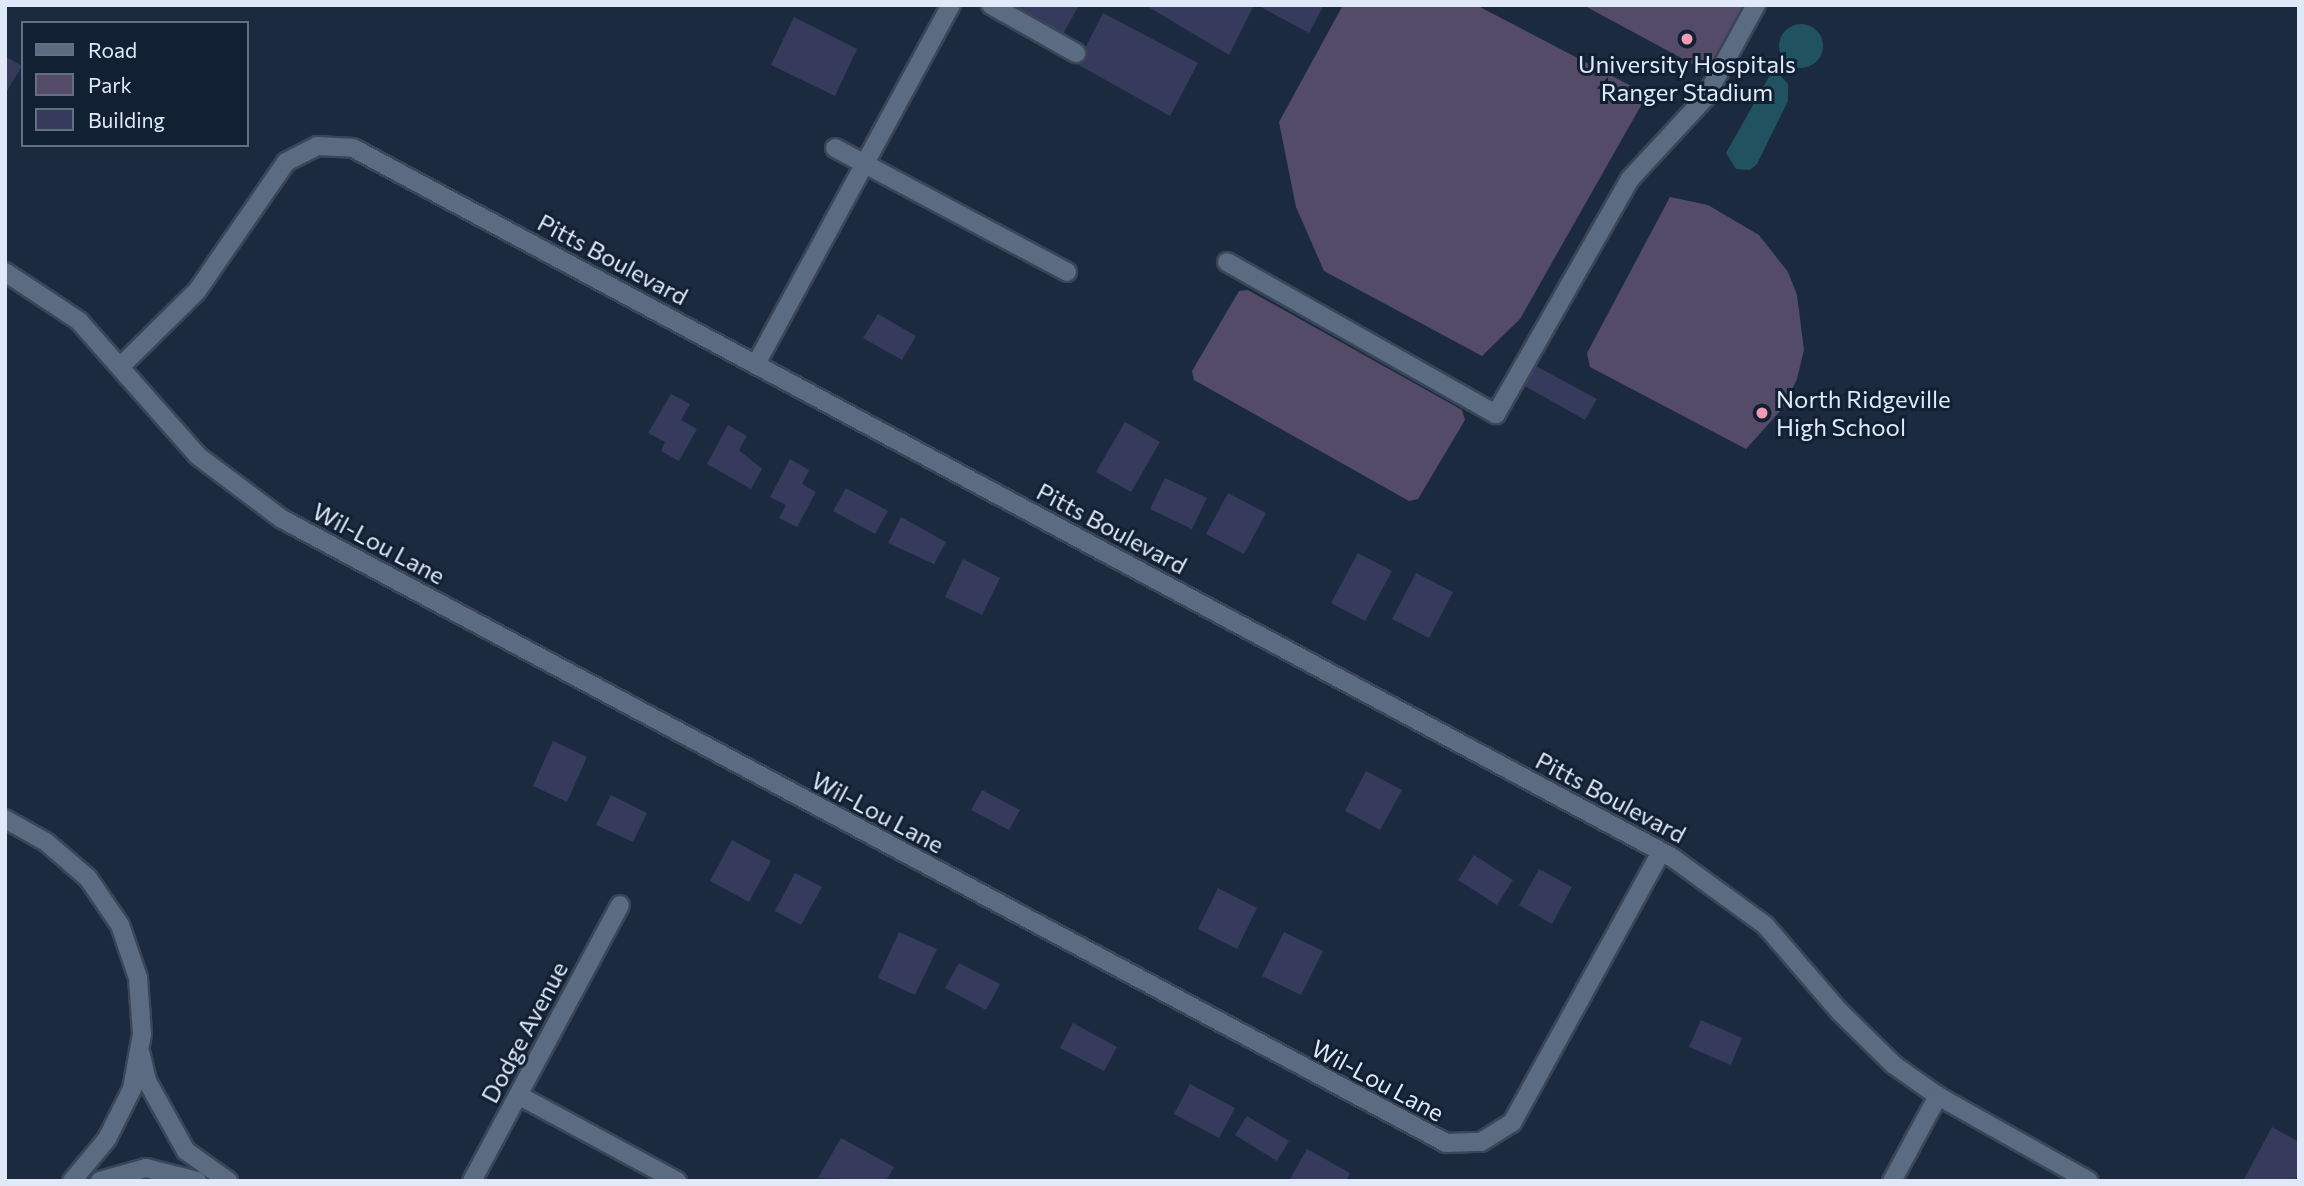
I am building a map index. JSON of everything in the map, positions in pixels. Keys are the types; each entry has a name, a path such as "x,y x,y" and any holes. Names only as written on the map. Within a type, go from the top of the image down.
{"street":[{"path":"756,364 951,5"},
{"path":"991,5 1076,52"},
{"path":"1227,262 1496,414 1630,179 1705,98 1756,5"},
{"name":"Pitts Boulevard","path":"121,365 197,290 286,162 317,146 335,145 363,153 1661,852 1756,917 1865,1039 1938,1096 2089,1181"},
{"path":"835,148 1067,272"},
{"name":"Wil-Lou Lane","path":"5,272 79,321 121,365 198,456 282,519 1446,1143 1481,1142 1512,1123 1661,852"},
{"path":"5,819 61,853 111,908 138,978 141,1053 147,1081 186,1150 228,1181"},
{"name":"Dodge Avenue","path":"472,1181 620,905"},
{"path":"72,1181 117,1124 141,1053"},
{"path":"518,1095 677,1181"},
{"path":"1892,1181 1938,1096"},
{"path":"100,1181 146,1168 197,1181"}],"green space":[{"path":"1343,5 1476,5 1635,88 1643,102 1520,319 1482,356 1324,271 1296,207 1279,122"},
{"name":"University Hospitals Ranger Stadium","path":"1583,5 1746,5 1709,73"},
{"path":"1670,197 1708,205 1759,235 1788,272 1797,295 1804,350 1797,379 1783,408 1746,449 1590,367 1587,353"},
{"path":"1248,290 1462,410 1465,420 1418,499 1409,501 1194,380 1192,371 1239,291"}],"shaded area":[{"path":"1801,24 1817,30 1823,46 1817,62 1801,68 1785,62 1779,46 1785,30"},
{"path":"1770,75 1780,75 1788,84 1788,101 1757,164 1750,170 1736,169 1726,153"}],"building":[{"path":"1009,5 1079,5 1063,34"},
{"path":"1145,5 1254,5 1229,55"},
{"path":"1257,5 1324,5 1309,33"},
{"path":"1103,13 1198,63 1170,116 1077,64"},
{"path":"794,17 857,49 835,96 771,65"},
{"path":"5,56 21,68 5,94"},
{"path":"878,314 916,336 902,360 863,338"},
{"path":"1534,365 1597,399 1585,420 1523,385"},
{"path":"671,394 690,404 681,420 697,429 679,461 661,451 665,442 648,433"},
{"path":"1125,422 1160,442 1131,492 1096,472"},
{"path":"728,425 747,436 739,450 762,469 751,489 707,464"},
{"path":"790,459 809,470 802,484 816,492 797,527 779,518 786,505 770,497"},
{"path":"1165,478 1207,498 1192,529 1150,509"},
{"path":"846,488 888,511 875,534 833,511"},
{"path":"1228,493 1266,513 1244,554 1206,534"},
{"path":"901,517 946,542 934,564 888,543"},
{"path":"1358,553 1392,571 1365,621 1331,603"},
{"path":"963,559 1000,578 982,615 945,597"},
{"path":"1416,573 1453,592 1429,638 1392,619"},
{"path":"553,741 587,757 567,802 533,786"},
{"path":"1366,771 1402,790 1380,830 1345,811"},
{"path":"982,790 1020,810 1009,830 971,810"},
{"path":"611,795 647,813 633,842 596,825"},
{"path":"732,840 771,861 749,902 710,881"},
{"path":"1474,855 1513,880 1497,905 1458,880"},
{"path":"1539,869 1572,887 1552,924 1519,905"},
{"path":"795,873 822,887 801,925 775,911"},
{"path":"1218,888 1257,908 1237,949 1198,929"},
{"path":"899,932 937,949 915,995 878,978"},
{"path":"1284,932 1323,951 1301,995 1262,976"},
{"path":"959,963 1000,984 986,1010 945,988"},
{"path":"1701,1020 1742,1038 1731,1065 1689,1047"},
{"path":"1073,1023 1117,1047 1104,1071 1060,1048"},
{"path":"1190,1084 1235,1108 1219,1138 1174,1114"},
{"path":"1247,1116 1289,1141 1277,1161 1235,1135"},
{"path":"2272,1127 2299,1142 2299,1173 2294,1181 2243,1181"},
{"path":"841,1138 894,1167 886,1181 818,1178"},
{"path":"1307,1149 1350,1173 1346,1181 1290,1179"}],"place":[{"name":"University Hospitals Ranger Stadium","path":"1687,39"},
{"name":"North Ridgeville High School","path":"1762,413"}]}
